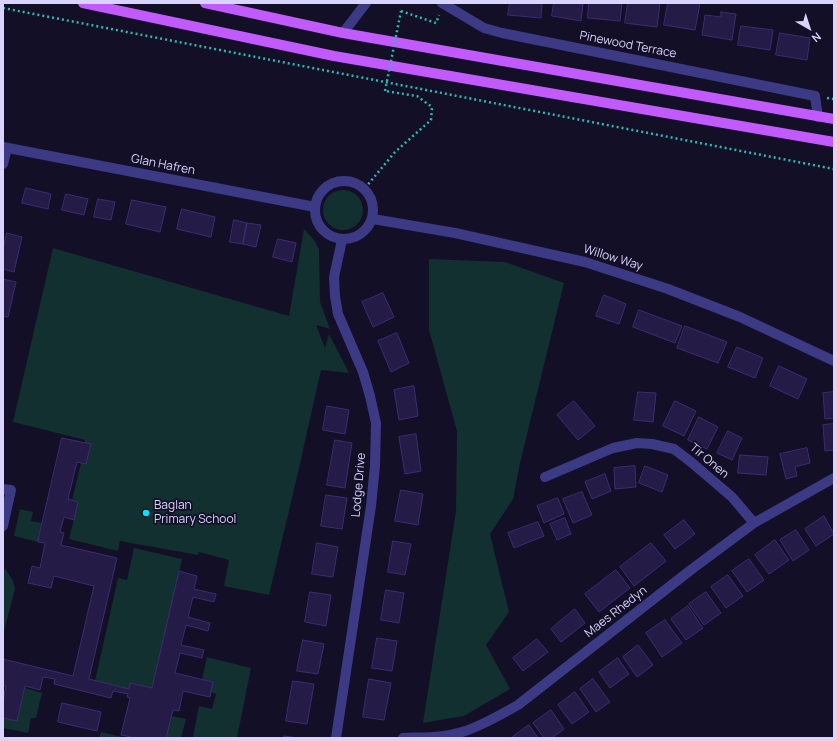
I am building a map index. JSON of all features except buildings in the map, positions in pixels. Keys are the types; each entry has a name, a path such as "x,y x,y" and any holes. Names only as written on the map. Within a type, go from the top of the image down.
{"main road":[{"path":"83,3 334,56 834,142"},
{"path":"205,3 343,32 834,119"}],"street":[{"path":"343,32 366,3"},
{"name":"Pinewood Terrace","path":"443,3 484,28 502,33 815,96 818,117"},
{"path":"3,164 5,148"},
{"name":"Glan Hafren","path":"5,148 315,207"},
{"path":"348,180 365,188 370,194 374,209 373,219 368,228 361,234 342,240 325,232 319,225 315,216 315,207 317,198 322,190 330,184 348,180"},
{"name":"Willow Way","path":"373,219 455,233 585,262 668,289 740,317 834,361"},
{"name":"Lodge Drive","path":"336,738 371,506 375,466 376,423 363,372 338,314 334,277 342,240"},
{"name":"Tir Onen","path":"545,476 613,448 637,443 652,444 674,449 685,457 732,497 754,523"},
{"name":"Maes Rhedyn","path":"403,738 434,737 461,732 490,721 518,705 692,569 754,523 834,478"},
{"path":"3,489 11,490 3,526"}],"path":[{"path":"3,8 834,169"},
{"path":"365,188 395,152 431,120 432,107 417,96 385,91 401,11 436,23"}],"green space":[{"path":"343,190 354,193 360,199 363,210 360,221 354,227 343,230 332,227 326,221 323,210 326,199 332,193"},
{"path":"304,229 314,240 319,249 320,302 330,329 316,325 325,348 329,334 349,373 321,370 269,595 224,586 229,560 199,552 198,555 120,541 118,551 69,539 78,502 72,500 85,440 13,422 53,248 289,316"},
{"path":"429,259 505,262 564,283 520,463 513,499 490,534 509,612 486,645 510,689 464,716 423,723 456,511 457,431 429,330"},
{"path":"20,509 33,512 31,521 42,523 38,542 14,536"},
{"path":"134,548 182,559 152,688 130,683 129,689 95,681 118,578 127,580"},
{"path":"5,568 13,581 15,589 3,635 3,574"},
{"path":"207,657 251,668 237,738 193,737 199,706 212,709 216,694 211,692 213,682 202,679"},
{"path":"25,688 42,693 36,718 31,718 28,733 3,728 3,718 17,721"},
{"path":"171,716 186,719 181,738 166,738"},
{"path":"101,732 126,738 99,738"}],"place":[{"name":"Baglan Primary School","path":"146,513"}]}
